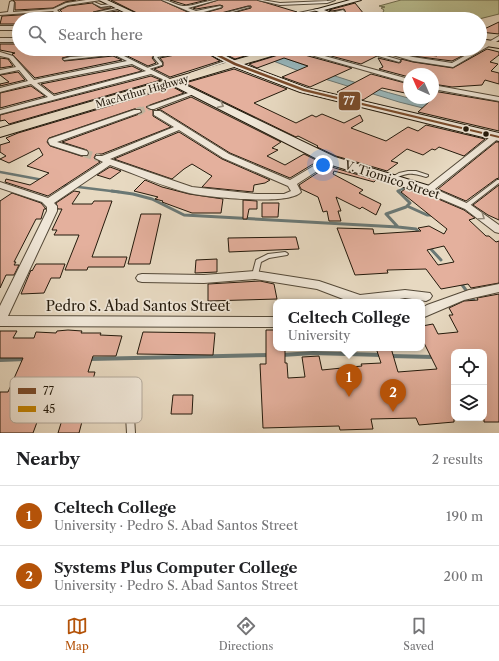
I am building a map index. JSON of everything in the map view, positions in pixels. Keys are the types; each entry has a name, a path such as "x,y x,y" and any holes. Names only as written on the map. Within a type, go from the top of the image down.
{"highway":[{"name":"MacArthur Highway","path":"1,130 194,76 232,63 262,56"}],"main road":[{"path":"102,0 129,12"},
{"path":"317,10 341,8 358,0"},
{"path":"317,10 323,12"},
{"path":"218,56 232,63 304,90 498,137"},
{"name":"V. Tiomico Street","path":"173,82 196,92 330,160 428,190"}],"street":[{"path":"60,0 65,5"},
{"path":"164,0 192,12"},
{"path":"182,8 215,0"},
{"path":"0,14 10,13 12,2"},
{"path":"25,12 54,10 65,5 96,2"},
{"path":"198,12 220,7"},
{"path":"333,12 341,8"},
{"path":"0,28 12,28"},
{"path":"0,40 12,40"},
{"path":"12,44 2,55 11,58 32,82 52,98"},
{"path":"120,56 173,82"},
{"path":"318,56 403,80"},
{"path":"391,56 396,58 450,65 456,64 468,56"},
{"path":"0,90 32,82 133,62"},
{"path":"0,72 19,68"},
{"path":"0,112 148,70"},
{"path":"439,87 499,99"},
{"path":"151,107 196,92"},
{"path":"84,153 53,143 52,141 137,112"},
{"path":"103,160 203,193 282,197 290,196 296,192 295,188 291,184 226,156 157,114"},
{"path":"49,202 72,186 103,160 180,127"},
{"path":"428,190 498,137"},
{"path":"291,184 330,160"},
{"path":"0,185 49,202 52,206 52,211 0,320"},
{"name":"V. Tiomico Street","path":"428,190 462,204 499,230"},
{"path":"142,278 204,280 255,275 319,285 355,299"},
{"path":"425,312 464,295 480,290 499,288"},
{"path":"374,299 405,294 426,296"},
{"name":"Pedro S. Abad Santos Street","path":"0,320 273,322"}],"lane":[{"path":"259,0 280,4 332,1 341,8"},
{"path":"96,2 101,6 113,4"},
{"path":"230,12 249,7"},
{"path":"99,12 121,8"},
{"path":"307,12 317,10"},
{"path":"64,59 84,56 103,56"},
{"path":"148,70 161,64 155,57 160,56"},
{"path":"385,56 396,58"},
{"path":"392,178 402,172 408,171 426,176"},
{"path":"462,204 499,181"},
{"path":"255,275 258,261 261,258 285,254"},
{"path":"130,423 131,433"}],"green space":[{"path":"401,0 499,0 499,14 487,17 487,12 383,12 384,10 381,8 385,7 379,6"}],"water":[{"path":"261,56 281,56 363,85 403,97 403,103 299,71"},
{"path":"407,104 431,104 467,112 435,111"}],"building":[{"path":"13,0 76,0 65,2 53,8 15,10 15,2"},
{"path":"111,0 161,0 188,12 135,12"},
{"path":"170,0 207,0 186,5"},
{"path":"218,0 257,0 297,12 236,12 251,8 251,6 225,12 208,12 222,8 223,6 220,5 196,9 193,8"},
{"path":"92,3 100,8 111,8 93,12 62,12 60,10 68,6"},
{"path":"355,3 362,12 346,12 344,9 329,10"},
{"path":"12,15 12,24 0,24 2,16"},
{"path":"499,22 499,34 487,33 487,28"},
{"path":"0,44 12,44 12,52 0,50"},
{"path":"487,49 499,52 499,55 490,62 498,64 491,71 499,73 499,84 485,80 482,85 452,87 439,85 439,68 403,68 403,75 379,69 383,67 378,58 399,63 401,62 401,59 453,68 474,56 487,56"},
{"path":"14,56 70,56 62,58 64,61 113,56 122,60 35,78"},
{"path":"127,56 153,56 152,58 156,63 148,66"},
{"path":"170,56 212,56 220,61 170,77 154,69 163,66 163,62 160,58"},
{"path":"229,56 245,56 235,59"},
{"path":"275,56 308,56 352,68 310,87 282,77 308,66 284,58 257,68 249,64"},
{"path":"331,56 377,56 361,64"},
{"path":"413,56 462,56 452,61"},
{"path":"0,58 8,59 13,66 0,68"},
{"path":"132,66 142,71 54,94 41,84"},
{"path":"234,69 287,89 254,103 296,123 312,115 316,117 322,114 344,123 360,115 363,121 351,128 386,141 408,127 418,131 426,125 485,139 464,156 439,147 435,150 432,149 423,155 407,149 391,161 398,163 387,171 336,156 298,136 296,137 185,83"},
{"path":"18,72 25,80 0,86 0,84 9,82 0,75"},
{"path":"371,74 403,82 403,93 382,88 363,100 337,92"},
{"path":"151,76 161,80 9,124 5,120 0,121 0,115"},
{"path":"31,86 45,96 0,108 0,93"},
{"path":"173,87 184,93 146,107 153,110 153,116 171,127 102,154 96,154 94,158 100,162 48,196 5,182 6,179 30,185 49,173 27,166 43,155 39,148 9,163 0,159 6,156 0,152 0,145 10,142 6,138 18,133","holes":["140,108 142,113 62,142 87,150 89,154 87,156 81,156 50,146 47,142 49,138 134,109"]},
{"path":"439,92 499,102 499,131 418,112 427,104 439,104"},
{"path":"191,97 281,142 272,148 278,150 267,156 285,165 304,154 318,161 290,178 230,153 161,110 157,110"},
{"path":"179,132 222,159 270,180 265,183 254,185 253,192 202,187 212,176 192,164 172,179 114,159"},
{"path":"496,142 499,142 499,178 466,201 438,189"},
{"path":"328,166 376,180 374,182 334,171 333,174 363,190 359,193 381,204 376,215 362,207 360,209 336,197 341,211 338,211 341,221 329,221 327,211 323,212 318,197 301,189 299,185"},
{"path":"110,167 121,171 110,179 97,175"},
{"path":"145,180 162,187 189,194 223,199 221,213 192,213 155,199 158,197 134,191"},
{"path":"499,185 499,220 473,205"},
{"path":"405,189 429,195 464,210 475,218 469,220 486,236 489,236 496,242 499,241 499,283 471,288 468,284 441,289 426,269 387,270 388,273 355,275 337,228 373,229 374,234 421,231 418,228 429,226 444,234 447,229 401,192","holes":["444,246 454,262 438,265 427,250"]},
{"path":"74,191 80,192 72,204 92,204 94,201 112,201 92,257 127,257 124,267 88,267 87,270 65,270 79,235 54,235 57,230 52,230 62,209 58,209 56,203"},
{"path":"12,193 41,203 46,209 44,209 41,219 36,219 14,262 16,262 14,265 19,265 14,275 6,275 0,288 0,201"},
{"path":"243,200 257,201 257,209 249,209 247,219 243,219"},
{"path":"262,203 279,203 278,217 262,217"},
{"path":"141,214 161,214 150,264 128,264"},
{"path":"296,237 299,249 229,252 228,238"},
{"path":"217,259 217,272 195,273 196,260"},
{"path":"36,264 65,264 60,278 51,278 44,293 21,294 31,270 32,271"},
{"path":"260,281 274,284 277,299 208,301 208,284"},
{"path":"499,294 499,422 484,422 487,421 487,349 451,349 451,421 454,422 419,425 416,418 371,419 373,429 340,430 339,426 263,428 260,364 266,364 266,330 273,330 273,351 285,351 285,363 287,363 288,378 305,377 302,357 319,356 322,370 362,366 361,364 381,363 377,351 392,351 398,372 437,369 425,345 425,325 433,324 438,334 458,332 449,315 453,315 449,308 464,301 478,300 477,298"},
{"path":"0,331 17,331 13,338 34,338 36,332 56,333 57,331 82,331 81,333 101,333 100,335 122,336 116,356 93,356 88,372 95,372 94,377 15,377 23,358 0,358"},
{"path":"143,332 215,333 213,355 137,354"},
{"path":"10,387 10,423 37,423 33,433 0,433 0,392 8,392"},
{"path":"173,395 193,395 192,414 171,414"},
{"path":"61,423 82,423 79,433 58,433"}],"waterway":[{"path":"0,172 43,180"},
{"path":"62,185 119,192"},
{"path":"406,187 398,191 410,203 407,206"},
{"path":"112,191 119,192"},
{"path":"119,192 152,199 184,215 398,227"},
{"path":"398,227 386,214 407,206"},
{"path":"407,206 427,215 433,215"},
{"path":"398,227 416,229 420,234"},
{"path":"429,247 441,260"},
{"path":"460,282 471,297"},
{"path":"470,296 476,304"},
{"path":"282,355 313,353 382,355"},
{"path":"90,359 270,355"},
{"path":"390,356 434,357"},
{"path":"0,360 26,359"}],"tunnel":[{"path":"142,110 151,107"},
{"path":"137,112 142,110"},
{"path":"84,153 99,158"}],"transit line":[{"name":"77","path":"219,56 235,64 304,90 499,137"}],"place":[{"name":"Celtech College","path":"349,397"},
{"name":"Systems Plus Computer College","path":"393,412"}]}
